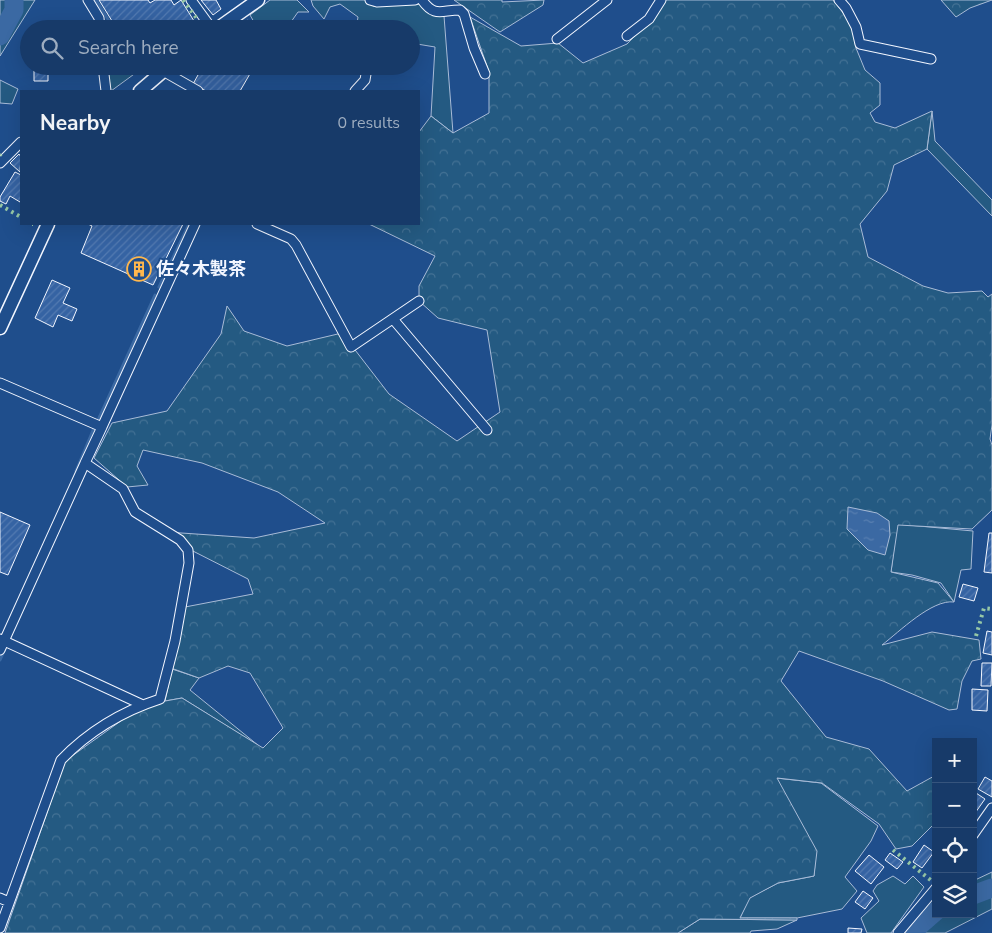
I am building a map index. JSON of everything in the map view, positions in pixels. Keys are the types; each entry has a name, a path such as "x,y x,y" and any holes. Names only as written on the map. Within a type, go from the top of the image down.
{"main road":[{"path":"230,20 258,0"},
{"path":"141,90 158,75"},
{"path":"0,328 48,225"}],"street":[{"path":"88,0 100,20"},
{"path":"191,0 205,20"},
{"path":"370,0 377,2 415,0"},
{"path":"422,0 426,6 438,13 460,10 464,14 474,48 485,74"},
{"path":"557,39 608,0"},
{"path":"627,36 649,19 661,0"},
{"path":"839,0 853,19 860,44 931,59"},
{"path":"104,75 106,90"},
{"path":"176,75 197,90"},
{"path":"356,90 366,80 366,75"},
{"path":"0,164 20,143"},
{"path":"142,705 4,644 84,463 195,225"},
{"path":"258,225 291,239 296,245 351,347 419,301"},
{"path":"393,319 487,430"},
{"path":"0,383 102,427"},
{"path":"0,928 61,760 75,745 104,724 142,705 160,699 190,563 188,550 180,540 135,512 123,489 84,463"},
{"path":"977,830 992,808"},
{"path":"898,933 932,893"},
{"path":"0,898 9,902"}],"green space":[{"path":"0,0 35,0 22,20 20,20 20,24 0,56"},
{"path":"270,0 297,0 309,12 298,12 292,20 253,20 250,15"},
{"path":"311,0 366,0 373,6 420,4 431,12 444,16 453,133 431,116 435,47 420,44 420,20 358,20 358,17 340,4 330,7 324,19 313,6"},
{"path":"454,0 502,0 502,2 544,0 543,5 500,32"},
{"path":"665,0 833,0 851,23 856,48 865,70 880,83 880,105 870,113 875,122 895,128 932,111 927,149 894,165 887,191 860,224 868,257 923,286 948,293 982,291 988,297 992,294 992,425 990,439 992,445 992,510 972,529 898,525 891,572 938,583 954,602 945,602 926,611 882,645 932,632 979,640 981,659 972,661 962,681 957,709 949,710 883,681 799,651 781,681 826,737 869,749 907,791 932,777 932,826 912,846 896,849 879,824 822,783 777,778 817,851 814,876 778,883 750,898 740,918 797,918 797,920 700,919 678,933 5,933 65,761 143,705 182,698 263,748 283,728 250,673 228,666 199,678 168,667 185,607 253,594 248,579 185,547 167,532 254,538 325,523 278,492 202,463 143,450 137,466 148,485 127,487 94,458 112,423 167,411 221,334 227,306 244,331 287,346 342,333 389,394 457,441 500,412 487,330 438,318 419,301 419,286 435,256 371,225 420,225 420,131 431,116 453,133 489,113 489,72 470,17 521,46 558,43 583,63 627,44 660,10"},
{"path":"941,0 992,0 970,8 956,17"},
{"path":"108,75 133,75 112,90"},
{"path":"0,80 18,89 12,104 0,103"},
{"path":"932,111 935,141 992,200 992,216 927,149"},
{"path":"897,524 973,531 971,569 961,570 954,602 941,583 912,575 891,572"},
{"path":"172,669 199,678 190,690 259,746 182,698 165,701"},
{"path":"776,778 821,783 878,826 871,841 845,877 857,891 842,909 797,918 740,918 749,898 778,883 814,876 816,851"},
{"path":"992,872 992,909 977,917 977,879"},
{"path":"893,876 905,884 913,876 924,887 891,933 867,933 861,918 879,901 873,891 877,885"},
{"path":"932,908 932,918 974,918 945,933 904,933"},
{"path":"700,919 797,920 777,929 751,931 750,933 678,933"}],"water":[{"path":"848,507 877,513 889,521 890,535 885,555 868,550 847,529"}],"building":[{"path":"99,0 148,0 150,3 155,0 171,0 174,5 181,0 193,20 111,20"},
{"path":"201,0 216,0 221,9 213,15"},
{"path":"34,75 48,75 48,81 34,81"},
{"path":"198,75 249,75 241,90 204,90 193,84"},
{"path":"19,154 20,172 10,163"},
{"path":"15,172 20,174 20,202 10,196 6,204 0,201 0,197"},
{"name":"佐々木製茶","path":"90,225 183,225 153,285 81,253 92,226"},
{"path":"52,280 70,288 63,303 77,309 72,321 58,315 53,327 35,318"},
{"path":"0,512 30,525 8,575 0,572"},
{"path":"989,533 992,533 992,573 984,572"},
{"path":"963,584 978,588 974,601 959,597"},
{"path":"987,631 992,632 992,655 983,653"},
{"path":"982,663 992,663 991,686 981,686"},
{"path":"972,689 988,690 987,711 972,710"},
{"path":"985,777 992,781 992,797 978,789"},
{"path":"977,794 985,799 977,810"},
{"path":"924,845 932,851 932,855 922,868 913,862"},
{"path":"890,853 903,862 897,869 885,860"},
{"path":"869,855 884,867 871,884 855,871"},
{"path":"863,891 873,898 865,909 855,902"},
{"path":"848,928 862,929 861,933 848,933"}],"waterway":[{"path":"0,36 14,10 14,0"},
{"path":"96,0 108,20"},
{"path":"159,287 189,225"},
{"path":"98,420 155,295"},
{"path":"76,471 94,428"},
{"path":"0,660 5,649"},
{"path":"977,894 992,888"},
{"path":"911,933 932,915"}],"hedge":[{"path":"183,0 198,20"},
{"path":"0,205 20,216"},
{"path":"976,636 984,608 992,609"},
{"path":"893,850 932,881"}],"place":[{"name":"佐々木製茶","path":"139,269"}]}
